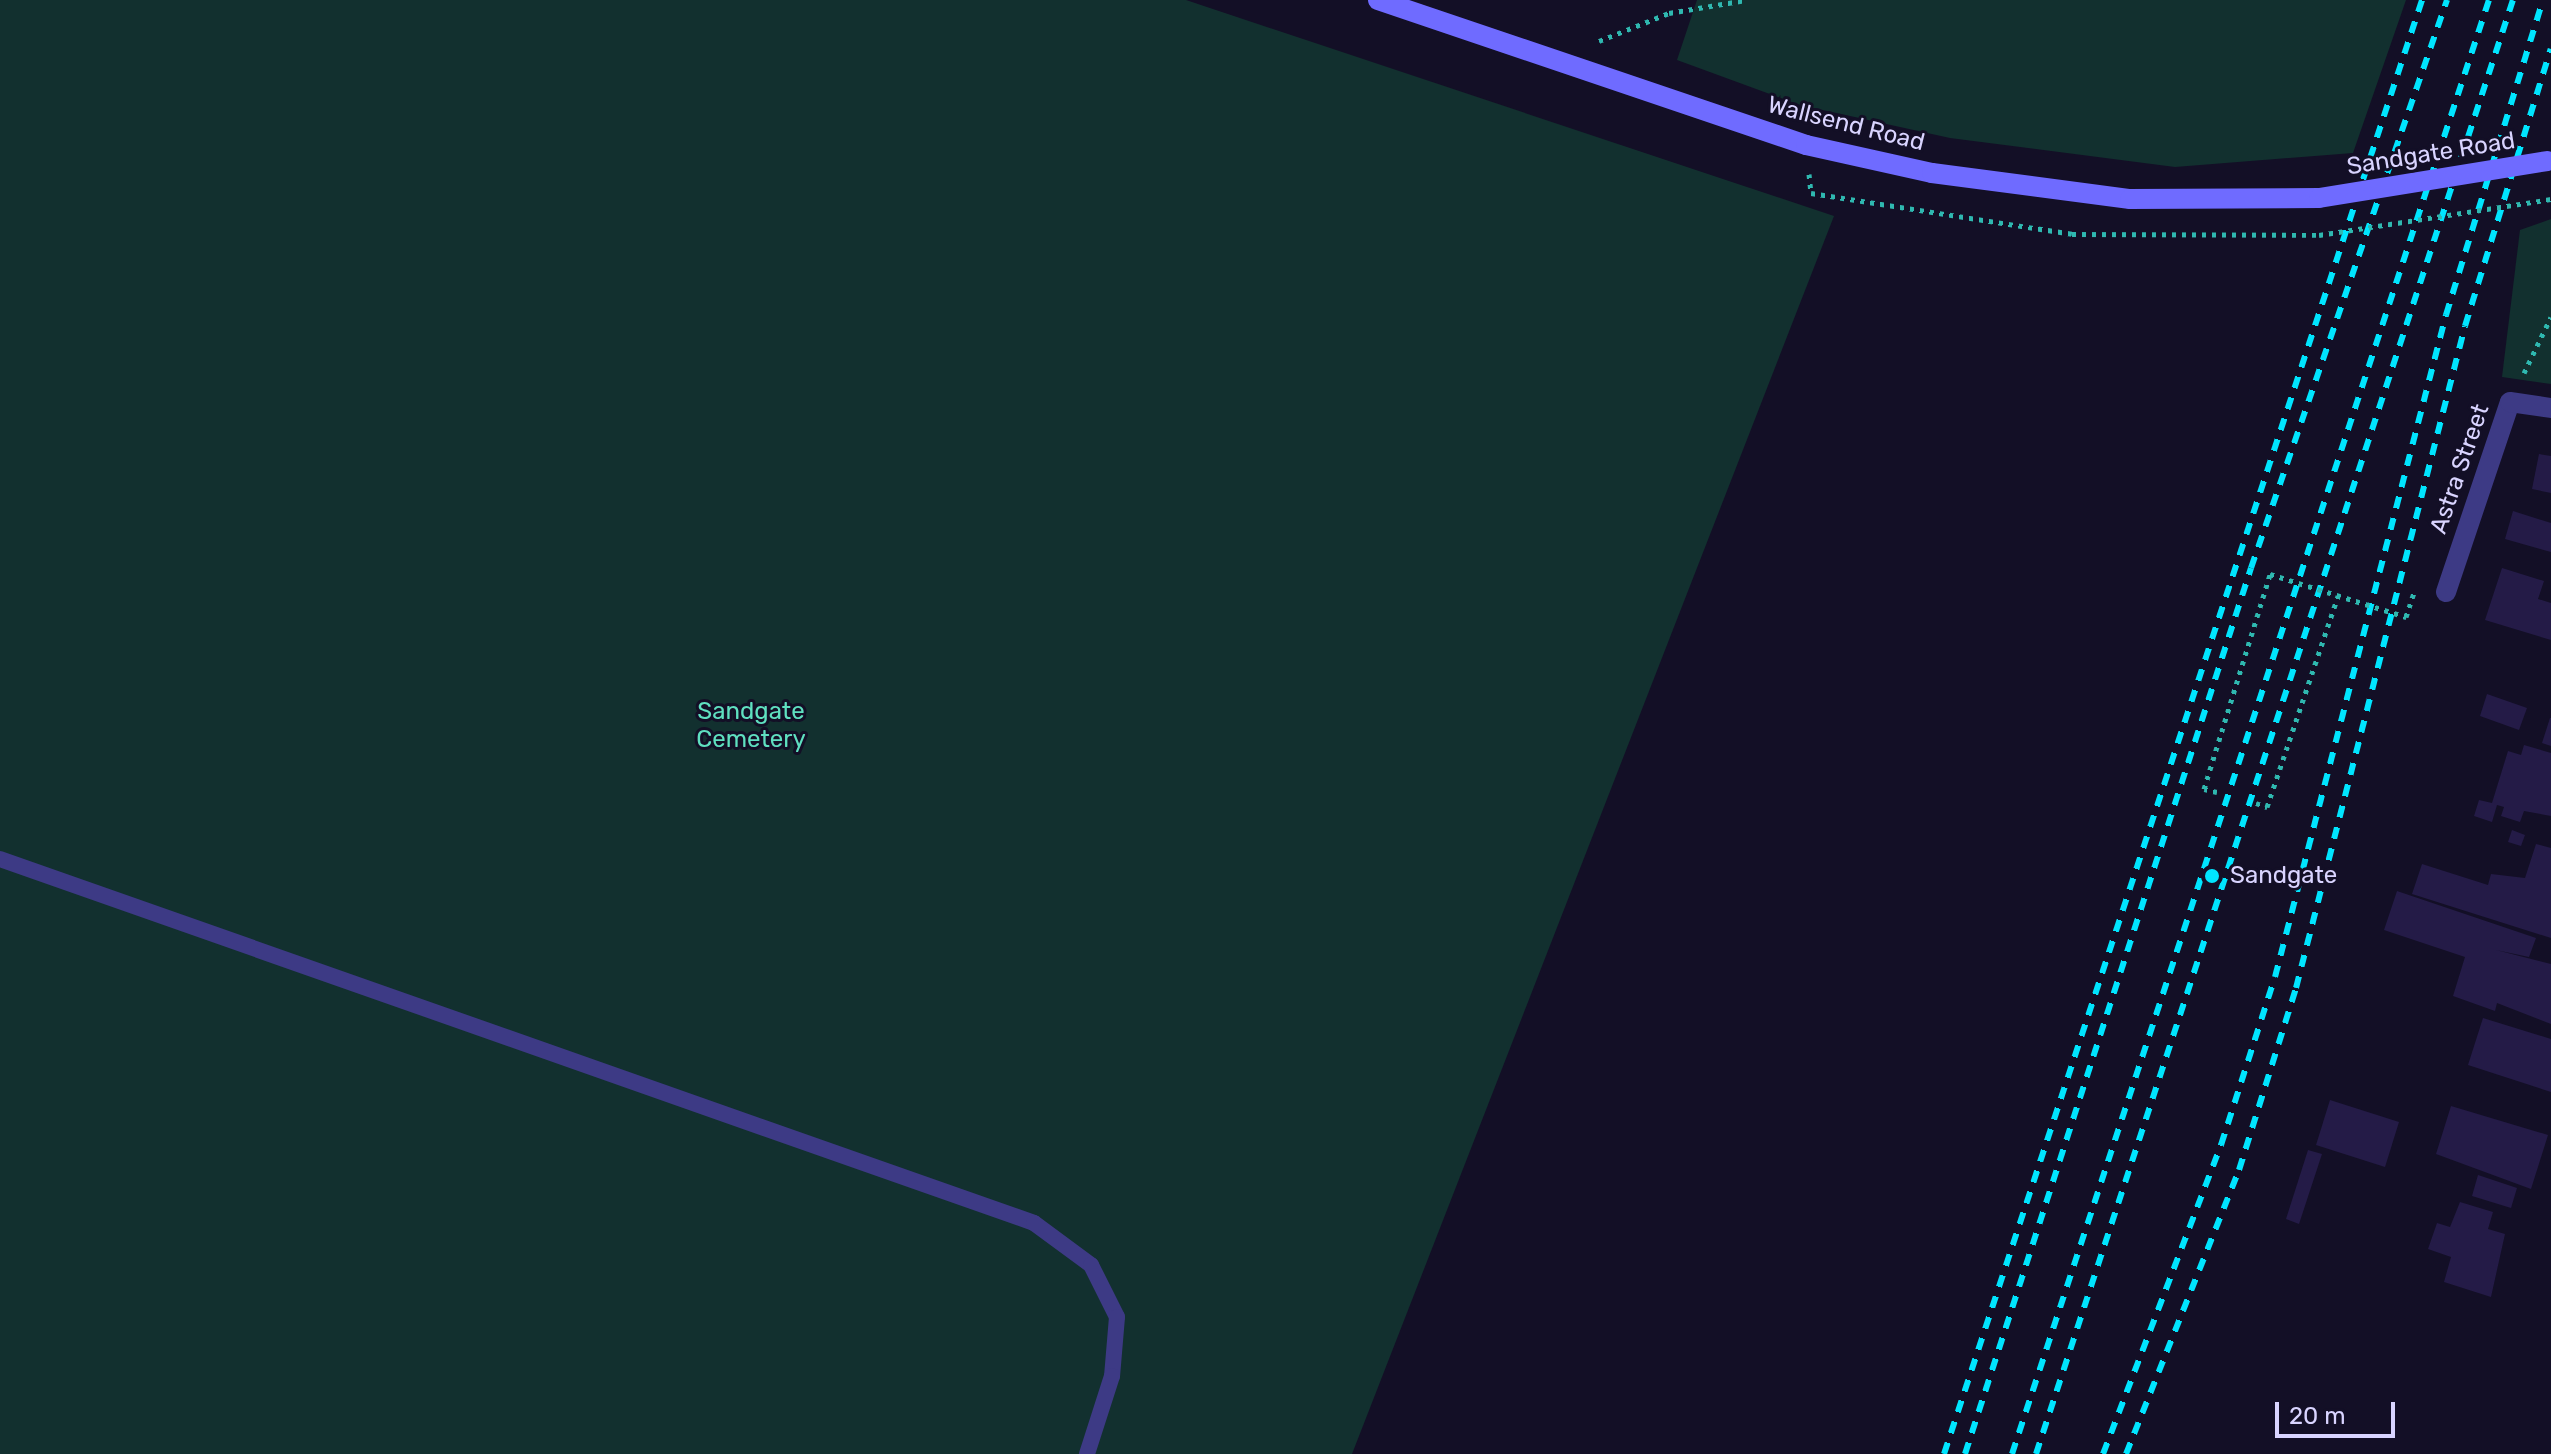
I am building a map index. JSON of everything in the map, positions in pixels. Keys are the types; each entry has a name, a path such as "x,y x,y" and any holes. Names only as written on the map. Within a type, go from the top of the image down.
{"main road":[{"name":"Wallsend Road","path":"1378,0 1806,145 1932,173 2130,199 2319,198"},
{"name":"Sandgate Road","path":"2319,198 2549,160"}],"street":[{"name":"Astra Street","path":"2446,592 2510,402 2551,408"}],"lane":[{"path":"0,859 1034,1223 1091,1265 1117,1317 1112,1376 1087,1454"}],"path":[{"path":"1553,59 1669,13 1746,0"},
{"path":"2319,235 2551,199"},
{"path":"2510,402 2551,317"},
{"path":"2217,792 2204,789 2270,574 2406,617"},
{"path":"2256,803 2267,807 2338,596"}],"green space":[{"name":"Sandgate Cemetery","path":"0,0 1186,0 1834,216 1352,1454 0,1454"},
{"path":"1697,0 2406,0 2353,153 2175,167 1950,138 1800,105 1677,60"},
{"path":"2551,219 2551,384 2502,377 2520,230"}],"building":[{"path":"2539,454 2551,456 2551,493 2532,489"},
{"path":"2513,511 2551,523 2551,552 2505,539"},
{"path":"2502,568 2544,581 2538,599 2551,603 2551,640 2485,620"},
{"path":"2487,694 2527,708 2519,730 2480,716"},
{"path":"2551,718 2551,746 2542,743"},
{"path":"2524,745 2551,753 2551,816 2524,811 2520,822 2501,816 2504,807 2497,805 2492,822 2474,816 2479,800 2492,803 2508,751 2521,755"},
{"path":"2512,830 2525,835 2521,846 2508,842"},
{"path":"2536,844 2551,848 2551,938 2412,894 2422,864 2488,885 2491,874 2525,878"},
{"path":"2397,891 2536,938 2529,957 2496,950 2551,964 2551,1024 2497,1003 2495,1011 2453,996 2465,957 2384,930"},
{"path":"2483,1018 2551,1039 2551,1092 2468,1065"},
{"path":"2330,1100 2399,1122 2385,1167 2316,1145"},
{"path":"2451,1106 2548,1135 2531,1189 2436,1154"},
{"path":"2308,1150 2322,1154 2299,1224 2286,1219"},
{"path":"2478,1175 2517,1188 2511,1208 2472,1196"},
{"path":"2460,1202 2493,1212 2488,1229 2505,1234 2491,1297 2444,1282 2451,1257 2428,1249 2437,1223 2450,1227"}],"railway":[{"path":"1944,1454 2422,0"},
{"path":"1965,1454 2251,568 2447,0"},
{"path":"2012,1454 2489,0"},
{"path":"2036,1454 2513,0"},
{"path":"2103,1454 2221,1145 2275,977 2446,315 2543,0"},
{"path":"2126,1454 2239,1170 2296,988 2465,326 2551,49"}],"place":[{"name":"Sandgate","path":"2212,876"}]}
